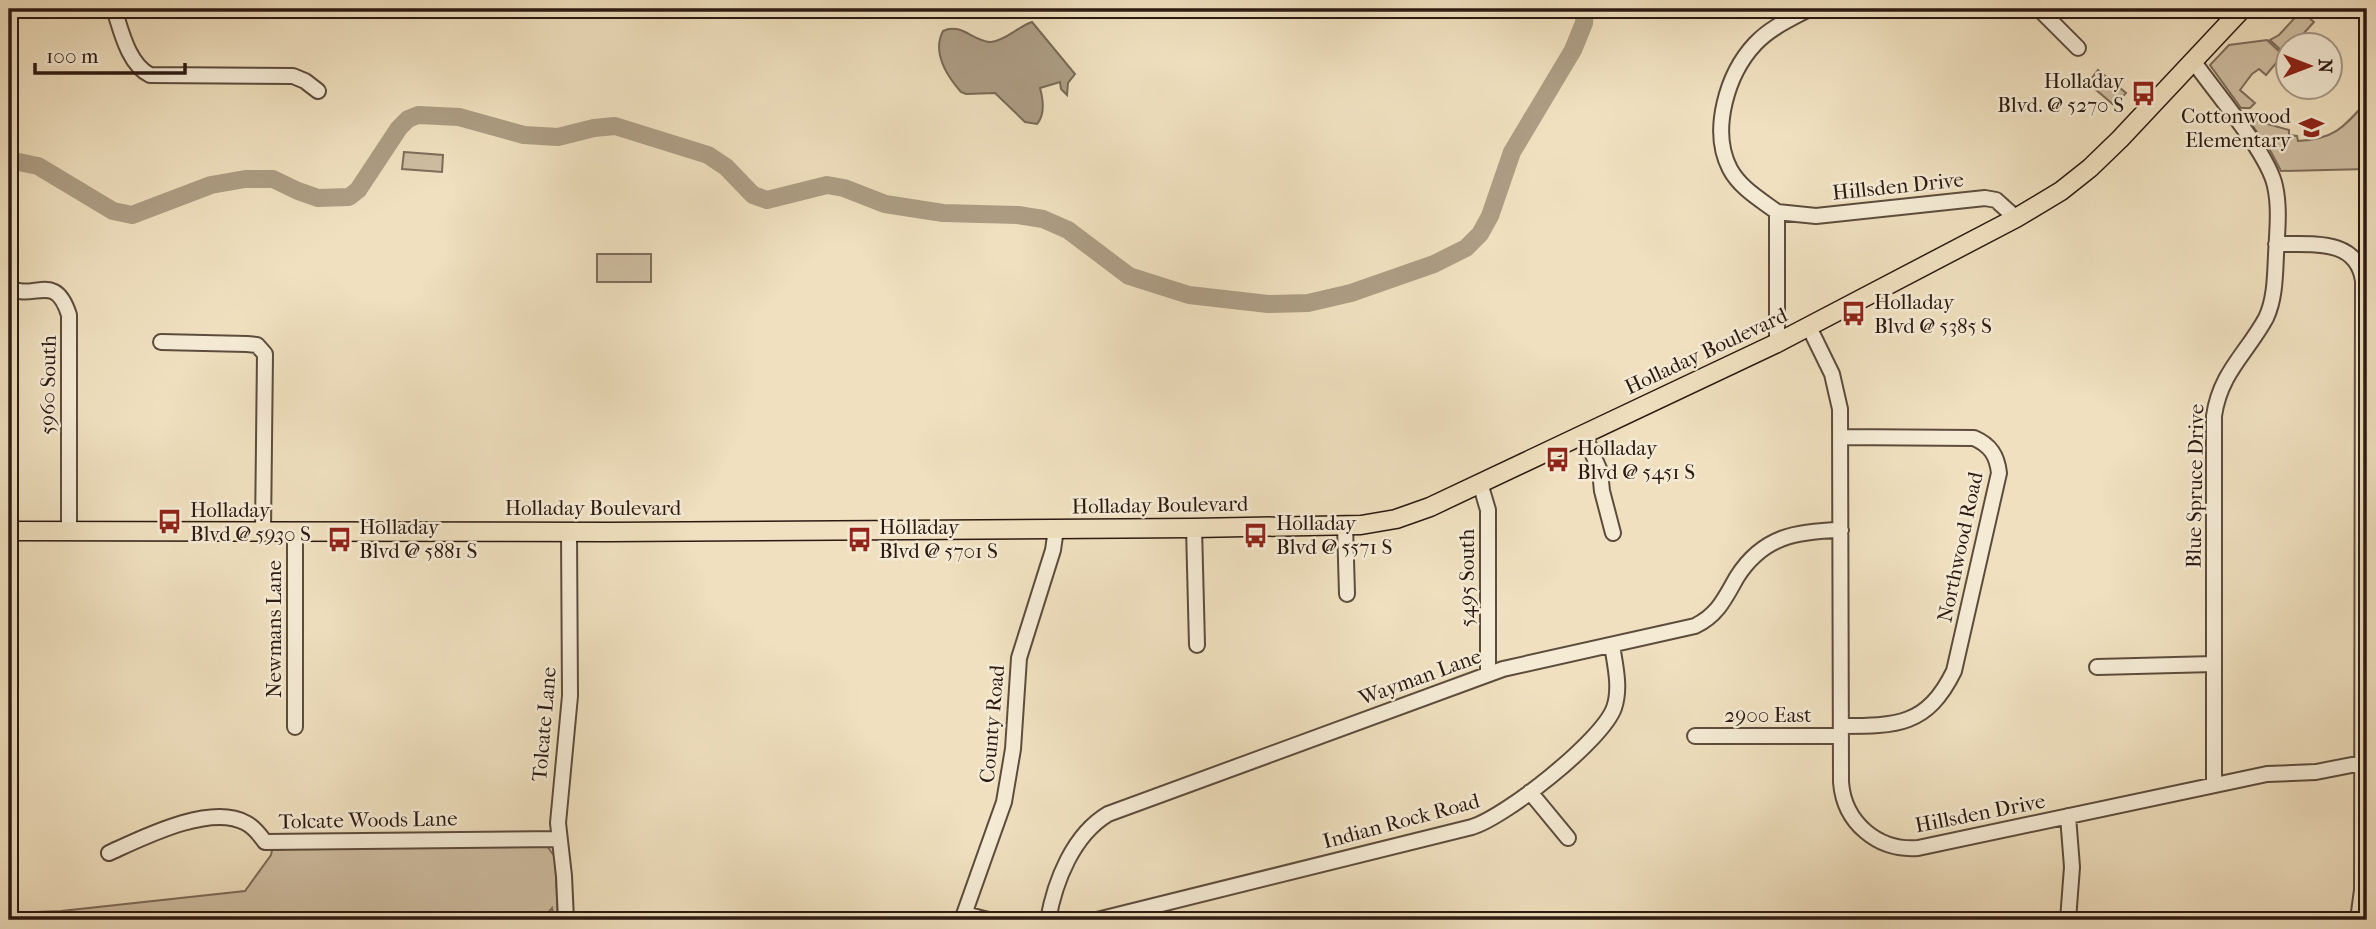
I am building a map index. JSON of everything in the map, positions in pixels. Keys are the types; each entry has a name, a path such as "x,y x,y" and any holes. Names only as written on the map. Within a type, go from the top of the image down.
{"main road":[{"name":"Holladay Boulevard","path":"9,531 569,532 1194,528 1373,524 1396,519 1430,507 1777,344 2061,191 2090,168 2242,9"}],"street":[{"path":"114,9 134,60 139,68 150,75 293,76 318,91"},
{"path":"1777,344 1777,212 1751,193 1730,169 1721,134 1723,110 1740,65 1755,45 1772,30 1809,9"},
{"path":"2039,9 2078,48"},
{"name":"Blue Spruce Drive","path":"2193,62 2263,158 2271,172 2277,204 2274,289 2270,308 2261,326 2229,371 2216,406 2213,463 2214,785"},
{"name":"Hillsden Drive","path":"1777,212 1816,216 1985,198 1996,200 2015,218"},
{"path":"2276,244 2337,247 2349,253 2360,268 2363,287 2365,763 2362,890 2358,920"},
{"name":"5960 South","path":"9,288 22,292 39,289 51,291 62,300 69,315 69,531"},
{"name":"Hillsden Drive","path":"1809,327 1835,386 1840,409 1842,790 1846,807 1863,829 1885,844 1902,848 1927,846 2267,774 2316,772 2365,763"},
{"path":"161,342 257,345 265,354 263,531"},
{"path":"1584,434 1598,465 1613,533"},
{"name":"Northwood Road","path":"1841,437 1974,438 1993,452 1999,473 1954,671 1947,686 1937,700 1908,720 1841,731"},
{"name":"5495 South","path":"1480,483 1488,510 1488,674"},
{"path":"1345,525 1347,594"},
{"path":"1194,528 1197,645"},
{"name":"County Road","path":"964,917 1004,802 1013,749 1018,658 1051,559 1056,529"},
{"name":"Newmans Lane","path":"295,530 295,727"},
{"name":"Wayman Lane","path":"1048,920 1075,846 1086,831 1108,814 1488,674 1696,626 1716,612 1745,567 1768,545 1798,533 1841,530"},
{"name":"Tolcate Lane","path":"566,920 558,805 570,696 569,532"},
{"name":"Indian Rock Road","path":"1097,920 1480,824 1504,813 1588,743 1610,717 1617,691 1612,645"},
{"path":"2097,667 2214,664"},
{"name":"2900 East","path":"1695,736 1841,731"},
{"path":"1530,792 1568,838"},
{"path":"2068,816 2072,867 2068,920"},
{"name":"Tolcate Woods Lane","path":"109,853 178,824 211,818 243,821 265,842 559,839"},
{"path":"964,917 988,920"}],"shaded area":[{"path":"2301,11 2314,22 2305,32 2282,32"},
{"path":"1032,22 1075,74 1068,83 1067,95 1061,89 1060,82 1040,88 1042,112 1037,124 1025,122 995,93 961,92 946,71 939,47 943,31 950,29 991,42"},
{"path":"2267,40 2274,47 2274,66 2266,75 2259,69 2252,74 2240,90 2255,103 2250,108 2241,108 2210,65 2229,45"},
{"path":"2098,70 2126,93 2115,106 2088,83"},
{"path":"2367,101 2367,169 2281,171 2250,122 2257,121 2289,130 2289,135 2297,136 2298,141 2311,140 2338,130"},
{"path":"404,152 443,155 442,172 402,169"},
{"path":"597,254 651,254 651,282 597,282"},
{"path":"327,846 547,846 555,857 558,920 554,920 552,908 542,920 9,920 9,913 61,911 245,891 272,850"}],"waterway":[{"path":"9,160 38,166 113,211 132,215 211,185 245,179 273,179 318,198 349,197 358,190 399,128 408,119 418,115 459,117 524,135 558,137 615,126 708,155 726,167 753,195 767,200 827,185 844,188 885,204 943,213 1018,215 1043,219 1068,230 1129,276 1189,295 1268,304 1308,303 1351,293 1434,264 1466,248 1480,234 1490,216 1512,152 1573,50 1584,23 1585,9"}],"place":[{"name":"Holladay Blvd. @ 5270 S","path":"2144,93"},
{"name":"Cottonwood Elementary","path":"2311,128"},
{"name":"Holladay Blvd @ 5385 S","path":"1854,314"},
{"name":"Holladay Blvd @ 5451 S","path":"1557,460"},
{"name":"Holladay Blvd @ 5930 S","path":"170,522"},
{"name":"Holladay Blvd @ 5571 S","path":"1256,535"},
{"name":"Holladay Blvd @ 5881 S","path":"339,539"},
{"name":"Holladay Blvd @ 5701 S","path":"859,539"}]}
